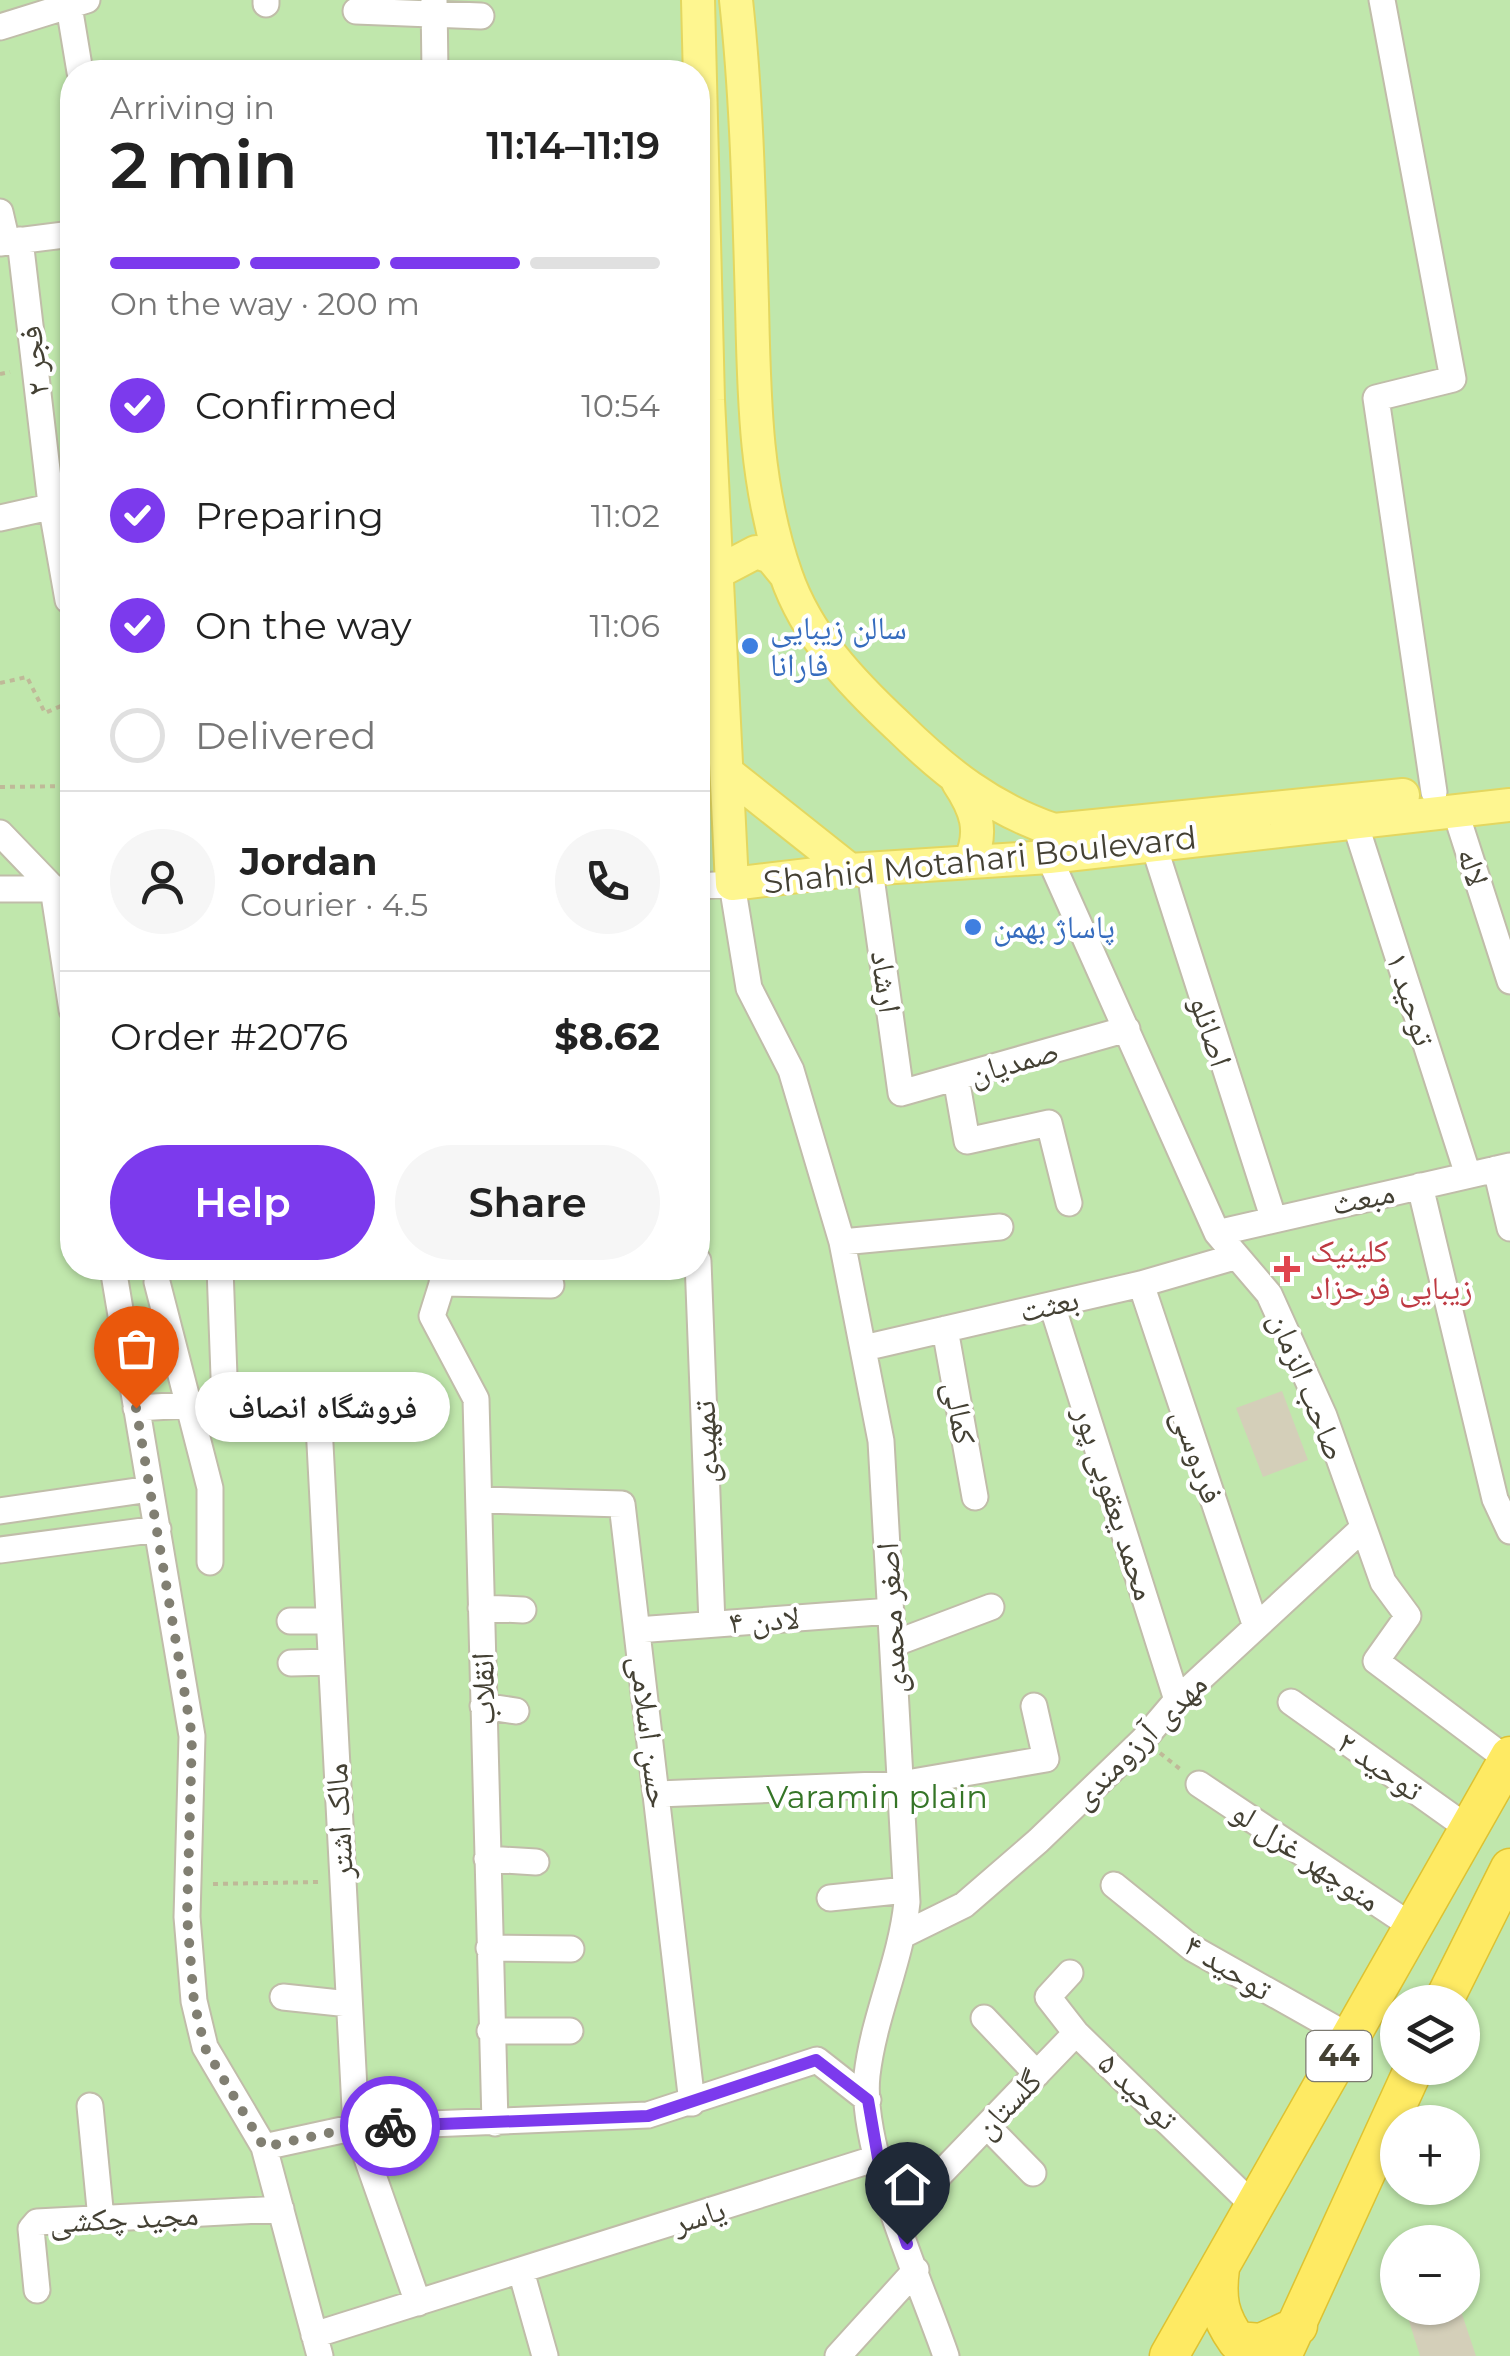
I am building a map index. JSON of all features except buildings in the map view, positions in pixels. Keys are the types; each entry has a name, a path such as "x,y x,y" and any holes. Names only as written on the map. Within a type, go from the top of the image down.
{"highway":[{"name":"44","path":"1168,2356 1509,1758"},
{"path":"1452,1985 1510,1868"},
{"name":"44","path":"1290,2341 1406,2085"},
{"path":"1220,2268 1216,2298 1222,2320 1238,2341 1290,2341"}],"main road":[{"name":"Shahid Motahari Boulevard","path":"698,0 699,60"},
{"name":"Shahid Motahari Boulevard","path":"736,0 745,84 756,435 786,574 819,640 839,665 957,781 1007,814 1054,830 1445,801 1510,804"},
{"name":"Shahid Motahari Boulevard","path":"710,400 732,884 860,870 1049,857 1355,823 1510,783"},
{"path":"716,519 732,542 754,538 772,518"},
{"path":"718,572 756,552 771,557 786,574"},
{"path":"729,774 860,870"},
{"path":"957,781 971,802 979,831 970,861"}],"street":[{"name":"لاله","path":"1382,0 1453,379 1376,398 1445,801 1510,981"},
{"path":"0,27 75,2 79,60"},
{"path":"356,11 434,8 481,16"},
{"path":"434,8 435,60"},
{"name":"فجر ۲","path":"0,212 60,493"},
{"path":"9,242 60,236"},
{"path":"0,518 60,503"},
{"name":"توحید ۱","path":"1355,823 1468,1176"},
{"path":"0,833 60,885"},
{"name":"اصانلو","path":"1153,843 1272,1217"},
{"name":"صاحب الزمان","path":"1049,857 1216,1234 1269,1294 1324,1416 1383,1582 1408,1616 1376,1661 1509,1758"},
{"name":"ارشاد","path":"860,870 901,1093"},
{"path":"710,885 732,884"},
{"name":"اصغر محمدی","path":"732,884 749,988 791,1070 842,1242 881,1441 906,1890 904,1935 877,2016 866,2079 878,2158 946,2356"},
{"path":"0,888 60,888"},
{"name":"صمدیان","path":"901,1093 1127,1028"},
{"path":"956,1078 967,1141 1049,1123 1068,1203"},
{"path":"1503,1167 1510,1228"},
{"name":"مبعث","path":"1216,1234 1272,1217 1503,1167"},
{"path":"1420,1186 1495,1499 1510,1531"},
{"path":"842,1242 1000,1227"},
{"name":"بعثت","path":"864,1348 1141,1284 1234,1257"},
{"path":"116,1280 192,1736 188,1885 194,2002 205,2048 264,2147 317,2345"},
{"path":"220,1280 225,1403"},
{"name":"انقلاب","path":"443,1280 432,1316 476,1398 490,2031 496,2124"},
{"path":"503,1280 551,1284"},
{"name":"تمهیدی","path":"699,1280 712,1624"},
{"path":"157,1282 210,1488 210,1562"},
{"name":"فردوسی","path":"1141,1284 1256,1628"},
{"name":"محمد یعقوبی پور","path":"1052,1305 1178,1700"},
{"name":"کمالی","path":"945,1330 975,1497"},
{"name":"مالک اشتر","path":"136,1408 225,1403 319,1424 356,2127 418,2303"},
{"path":"0,1510 150,1489"},
{"name":"حسن اسلامی","path":"479,1500 622,1504 692,2102"},
{"path":"0,1550 158,1529"},
{"name":"مهدی آرزومندی","path":"904,1935 964,1906 1362,1530"},
{"path":"893,1644 991,1607"},
{"path":"481,1608 523,1610"},
{"name":"لادن ۴","path":"638,1630 891,1611"},
{"path":"290,1621 329,1621"},
{"path":"290,1662 331,1662"},
{"name":"توحید ۲","path":"1291,1702 1469,1829"},
{"path":"483,1706 516,1712"},
{"path":"658,1794 901,1784 1046,1759 1034,1706"},
{"name":"منوچهر غزل لو","path":"1199,1784 1413,1927"},
{"path":"487,1859 536,1862"},
{"name":"توحید ۴","path":"1114,1886 1192,1948 1350,2037"},
{"path":"830,1898 906,1890"},
{"path":"489,1948 571,1949"},
{"name":"توحید ۵","path":"1070,1973 1048,1997 1076,2034 1254,2206"},
{"path":"283,1998 349,2004"},
{"path":"984,2018 1037,2074"},
{"path":"490,2031 570,2032"},
{"name":"گلستان","path":"898,2218 1076,2034"},
{"path":"264,2147 356,2127 648,2116 816,2060 868,2100"},
{"path":"90,2106 102,2219"},
{"path":"987,2126 1033,2173"},
{"name":"یاسر","path":"317,2345 418,2303 878,2158"},
{"name":"مجید چکشی","path":"37,2290 32,2224 281,2209"},
{"path":"838,2356 916,2270"},
{"path":"520,2271 545,2356"}],"path":[{"path":"0,683 27,677 44,713 60,706"},
{"path":"0,787 60,786"},
{"path":"1143,1740 1199,1784"},
{"path":"188,1885 342,1882"}],"green space":[{"name":"Varamin plain","path":"0,0 1510,0 1510,2356 0,2356"}],"way so far":[{"path":"136,1408 192,1736 187,1916 194,2002 205,2048 231,2085 264,2147 356,2127 390,2126"}],"place":[{"name":"سالن زیبایی فارانا","path":"750,646"},
{"name":"پاساژ بهمن","path":"973,927"},
{"name":"کلینیک زیبایی فرحزاد","path":"1287,1269"},
{"name":"فروشگاه انصاف","path":"136,1408"}],"route":[{"path":"390,2126 648,2116 816,2060 868,2100 878,2158 907,2244"}]}
